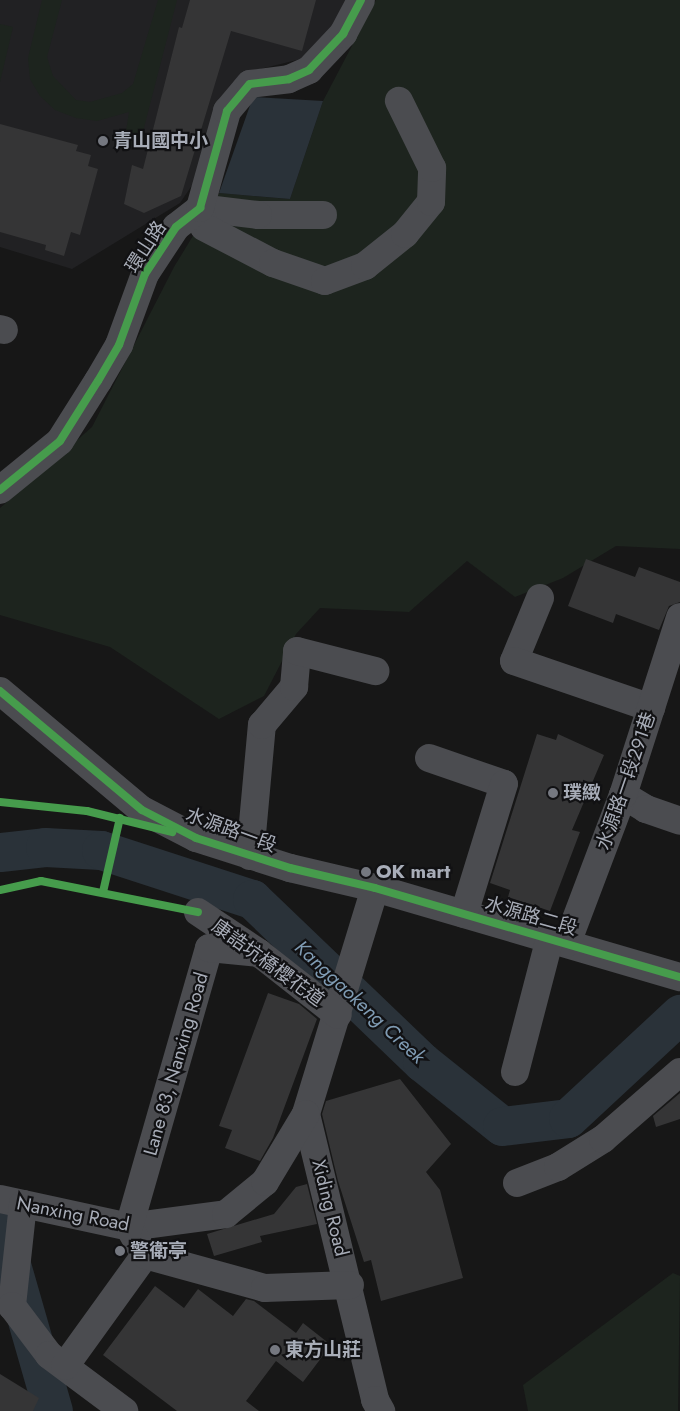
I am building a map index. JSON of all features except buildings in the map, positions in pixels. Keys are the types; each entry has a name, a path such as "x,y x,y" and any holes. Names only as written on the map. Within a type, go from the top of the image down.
{"street":[{"path":"361,0 343,34 309,70 289,79 250,84 227,111 200,208 204,227 273,263 325,281 365,266 405,234 431,202 432,168 399,101"},
{"path":"200,208 258,215 323,215"},
{"name":"環山路","path":"0,490 65,434 119,345 145,274 176,227 200,208"},
{"path":"540,598 514,660 651,708"},
{"name":"水源路一段291巷","path":"515,1072 558,941 623,795 651,708 670,677 680,617"},
{"path":"250,856 262,725 294,687 298,651 375,671"},
{"name":"水源路一段","path":"0,691 142,810 196,838 250,856 375,888"},
{"path":"429,758 504,784 464,914"},
{"path":"623,795 646,809 680,821"},
{"path":"306,1114 375,888"},
{"name":"水源路二段","path":"375,888 679,976"},
{"name":"康誥坑橋櫻花道","path":"198,912 339,1011"},
{"name":"Lane 83, Nanxing Road","path":"129,1227 209,948 259,953"},
{"path":"517,1183 558,1167 603,1139 680,1072"},
{"name":"Nanxing Road","path":"15,1202 129,1227 226,1214 265,1182 306,1114"},
{"name":"Xiding Road","path":"306,1114 350,1285 375,1400 381,1411"},
{"path":"15,1202 18,1255 12,1306 57,1360 124,1411"},
{"path":"129,1227 145,1255 265,1288 350,1285"},
{"path":"57,1360 145,1255"}],"shaded area":[{"name":"青山國中小","path":"0,0 348,0 334,26 305,58 248,72 233,82 215,104 197,178 180,203 72,269 0,247"},
{"path":"42,0 62,0 47,57 53,76 76,100 90,102 122,93 133,84 158,0 177,0 139,147 124,144 129,112 97,121 76,118 55,110 40,96 30,79 28,58"},
{"path":"376,0 680,0 680,549 616,546 563,578 515,597 467,561 409,612 320,608 296,634 264,696 219,719 110,647 0,615 0,508 92,427 174,267 219,193 290,199 323,101"},
{"path":"0,24 13,27 0,82"},
{"path":"253,97 323,101 290,199 219,193"},
{"path":"673,1273 680,1276 678,1411 528,1411 523,1385"}],"waterway":[{"name":"Kanggaokeng Creek","path":"0,852 45,847 101,850 252,899 422,1062 502,1126 568,1118 680,1014"},
{"path":"0,1226 53,1411"}],"cycle path":[{"path":"0,490 60,441 98,381 119,345 145,274 176,227 200,208 227,111 250,84 289,79 309,70 343,34 361,0"},
{"path":"0,691 142,810 196,838 290,868 375,888 680,977"},
{"path":"0,802 87,811 172,832"},
{"path":"103,892 120,818"},
{"path":"0,890 41,881 198,912"}],"place":[{"name":"青山國中小","path":"103,141"},
{"name":"璞緻","path":"553,793"},
{"name":"OK mart","path":"366,872"},
{"name":"警衛亭","path":"120,1251"},
{"name":"東方山莊","path":"275,1350"}]}
